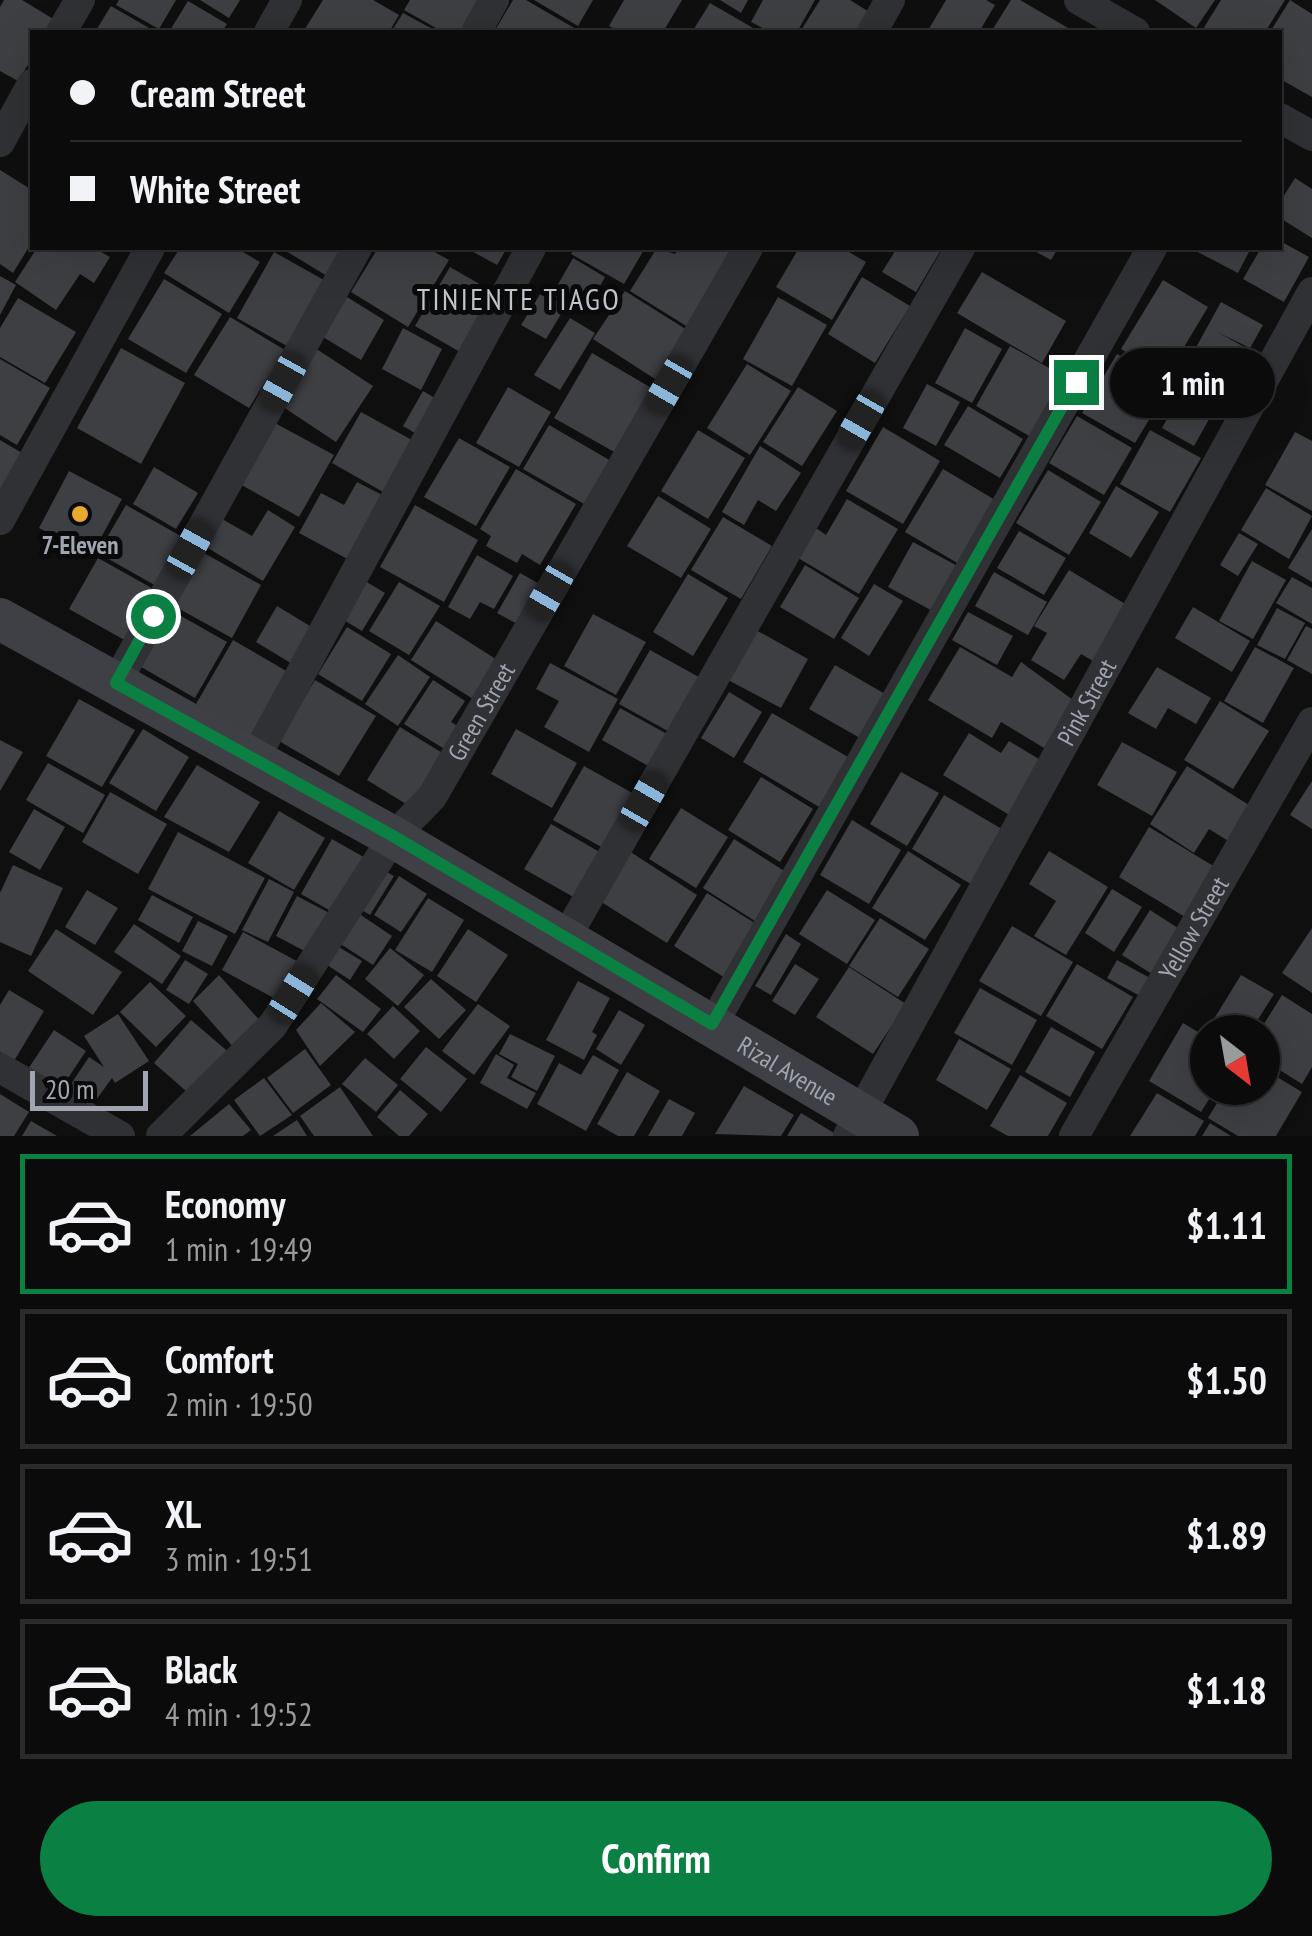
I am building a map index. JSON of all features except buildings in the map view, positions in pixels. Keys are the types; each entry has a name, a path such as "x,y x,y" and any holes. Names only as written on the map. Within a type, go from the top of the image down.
{"main road":[{"name":"Rizal Avenue","path":"0,619 393,836 712,1024 854,1125 898,1136"}],"street":[{"path":"63,30 80,0"},
{"path":"270,30 287,0"},
{"path":"477,30 494,0"},
{"path":"873,30 890,0"},
{"path":"1086,14 1130,30"},
{"path":"0,142 30,88"},
{"path":"1282,119 1312,136"},
{"path":"0,520 149,250"},
{"path":"116,683 356,250"},
{"path":"254,760 530,250"},
{"name":"Green Street","path":"161,1136 273,1025 393,836 432,797 747,250"},
{"path":"565,939 959,250"},
{"path":"712,1024 1151,250"},
{"name":"Pink Street","path":"854,1125 1312,292"},
{"name":"Yellow Street","path":"1074,1136 1312,722"},
{"path":"0,1068 120,1136"}],"place":[{"name":"7-Eleven","path":"80,514"}],"district":[{"name":"TINIENTE TIAGO","path":"519,300"}],"route":[{"path":"153,616 116,683 393,836 712,1024 1076,382"}]}
